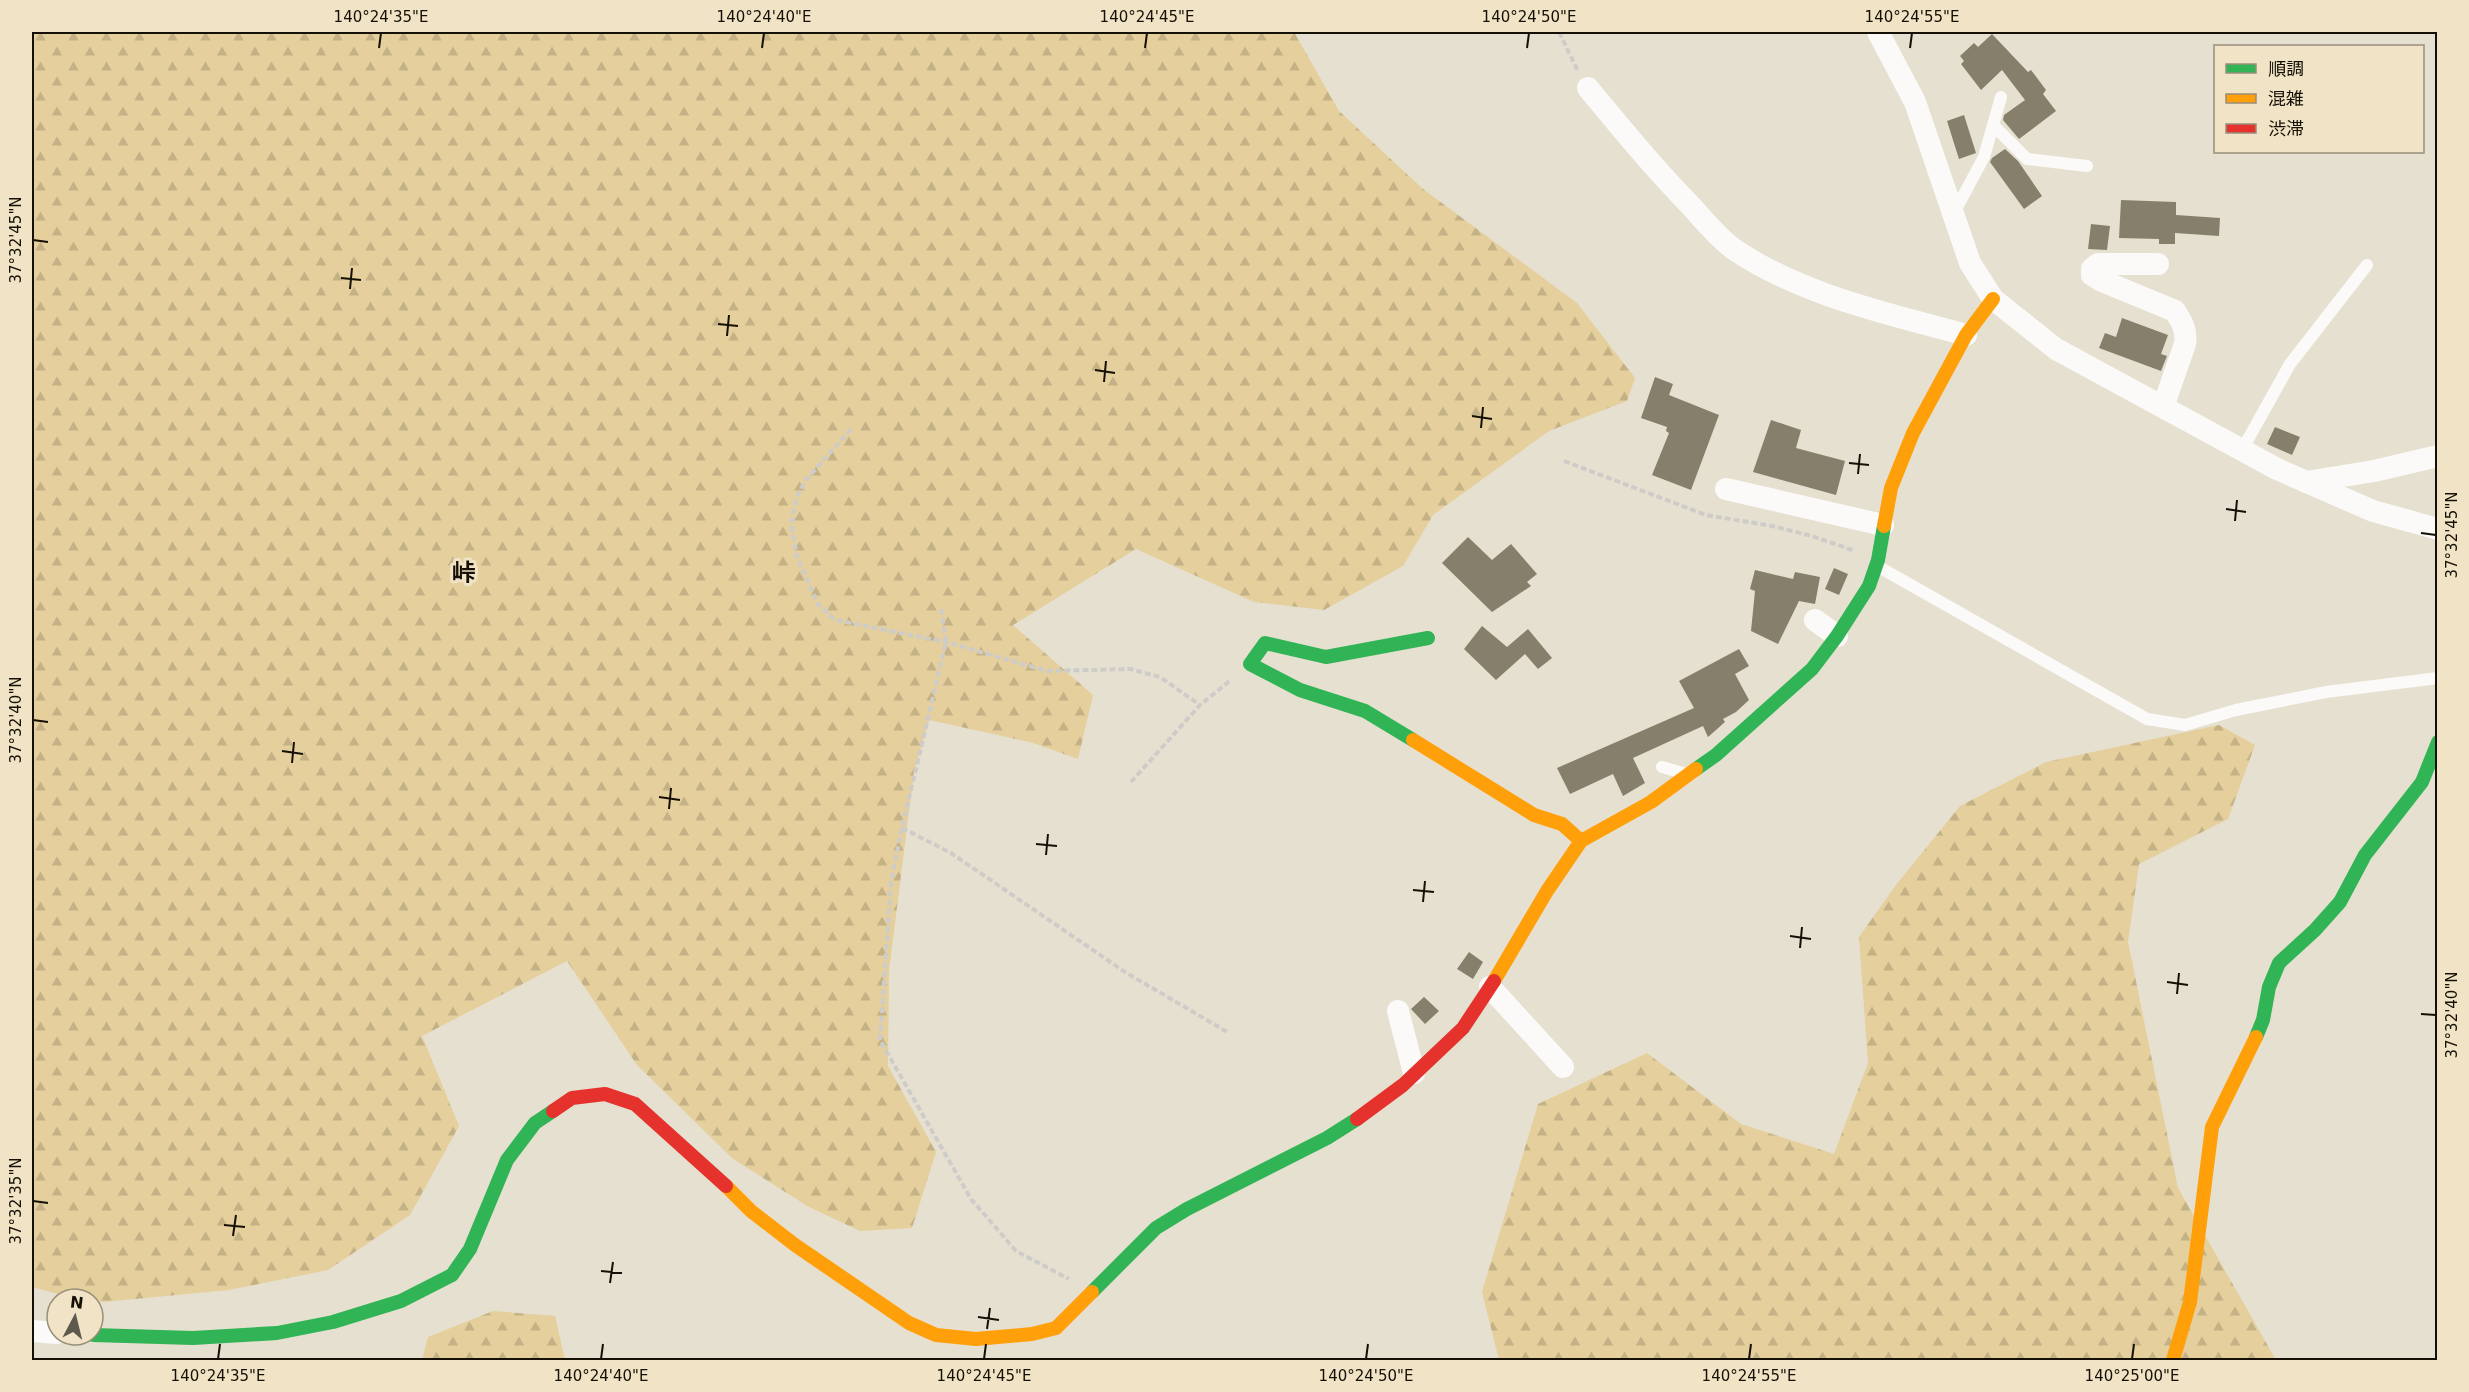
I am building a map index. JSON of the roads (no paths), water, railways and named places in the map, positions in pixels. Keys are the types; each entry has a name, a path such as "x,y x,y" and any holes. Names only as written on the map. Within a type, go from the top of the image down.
{"street":[{"path":"1878,32 1915,102 1970,263 1993,299 2056,349 2242,450 2306,482 2373,511 2438,529"},
{"path":"1587,88 1665,179 1720,237 1736,250 1796,284 1872,309 1966,335"},
{"path":"2158,264 2098,264 2092,269 2092,275 2175,311 2180,320 2187,334 2163,407"},
{"path":"105,1335 193,1338 277,1333 333,1322 401,1301 452,1275 470,1249 507,1160 535,1123 572,1098 605,1094 635,1104 751,1211 795,1245 909,1323 936,1335 976,1339 1032,1334 1056,1328 1156,1228 1187,1209 1327,1138 1372,1110 1463,1028 1547,891 1581,841 1651,801 1716,755 1812,669 1837,636 1869,586 1877,562 1891,488 1913,433 1966,335 1993,299"},
{"path":"2306,482 2373,471 2438,456"},
{"path":"1726,489 1883,525"},
{"path":"1815,620 1837,636"},
{"path":"1428,638 1326,657 1265,643 1250,664 1300,690 1365,711 1534,815 1562,825 1581,841"},
{"path":"2173,1360 2190,1302 2212,1126 2252,1048 2263,1020 2269,987 2279,963 2315,930 2340,902 2365,855 2422,782 2438,742"},
{"path":"1490,987 1563,1066"},
{"path":"1398,1011 1414,1073"}],"lane":[{"path":"1953,214 1984,157 2001,97"},
{"path":"1993,125 2027,159 2087,166"},
{"path":"2242,450 2290,364 2367,265"},
{"path":"1877,562 2146,719 2170,724 2185,725 2236,710 2326,692 2438,678"},
{"path":"1662,767 1687,774"}],"district":[{"name":"峠","path":"464,573"}]}
